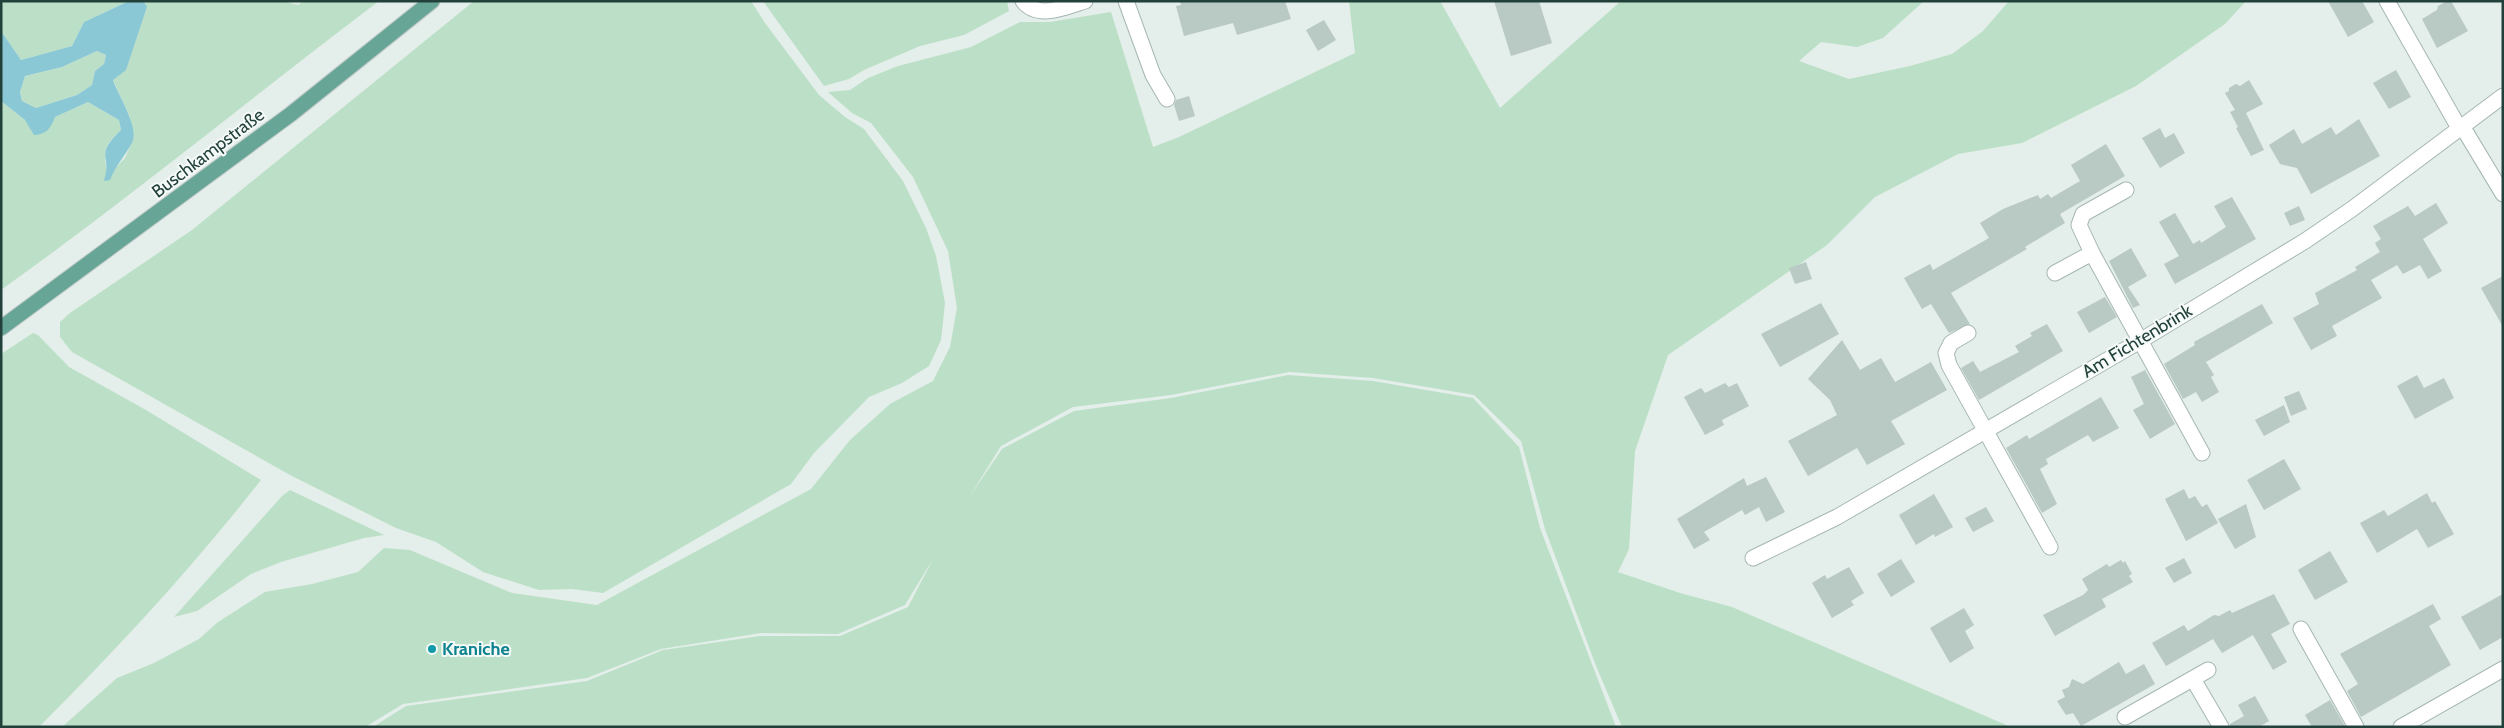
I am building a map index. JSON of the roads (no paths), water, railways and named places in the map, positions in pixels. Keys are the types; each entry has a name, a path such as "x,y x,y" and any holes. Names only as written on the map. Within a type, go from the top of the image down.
{"main road":[{"name":"Buschkampstraße","path":"1,328 283,120 432,1"}],"street":[{"path":"1023,1 1032,9 1044,11 1085,1"},
{"path":"1126,1 1153,75 1167,99"},
{"path":"2387,1 2503,194"},
{"name":"Am Fichtenbrink","path":"1753,558 1826,522 2140,341 2305,241 2352,209 2503,96"},
{"path":"2126,190 2082,214 2079,225 2092,253 2202,453"},
{"path":"2055,273 2092,253"},
{"path":"1968,333 1951,343 1946,353 1949,365 2050,546"},
{"path":"2301,630 2356,727"},
{"path":"2405,726 2503,669"},
{"path":"2125,717 2208,670"},
{"path":"2192,679 2221,727"}],"water":[{"path":"129,1 144,2 147,7 126,70 113,80 131,120 134,137 110,180 104,181 107,165 106,151 121,130 119,120 88,102 55,117 48,130 34,135 25,120 1,101 1,31 21,60 72,46 84,22","holes":["97,51 106,55 104,64 95,71 92,85 77,95 36,108 22,101 20,92 25,76 62,67"]}],"place":[{"name":"Kraniche","path":"432,649"}]}
